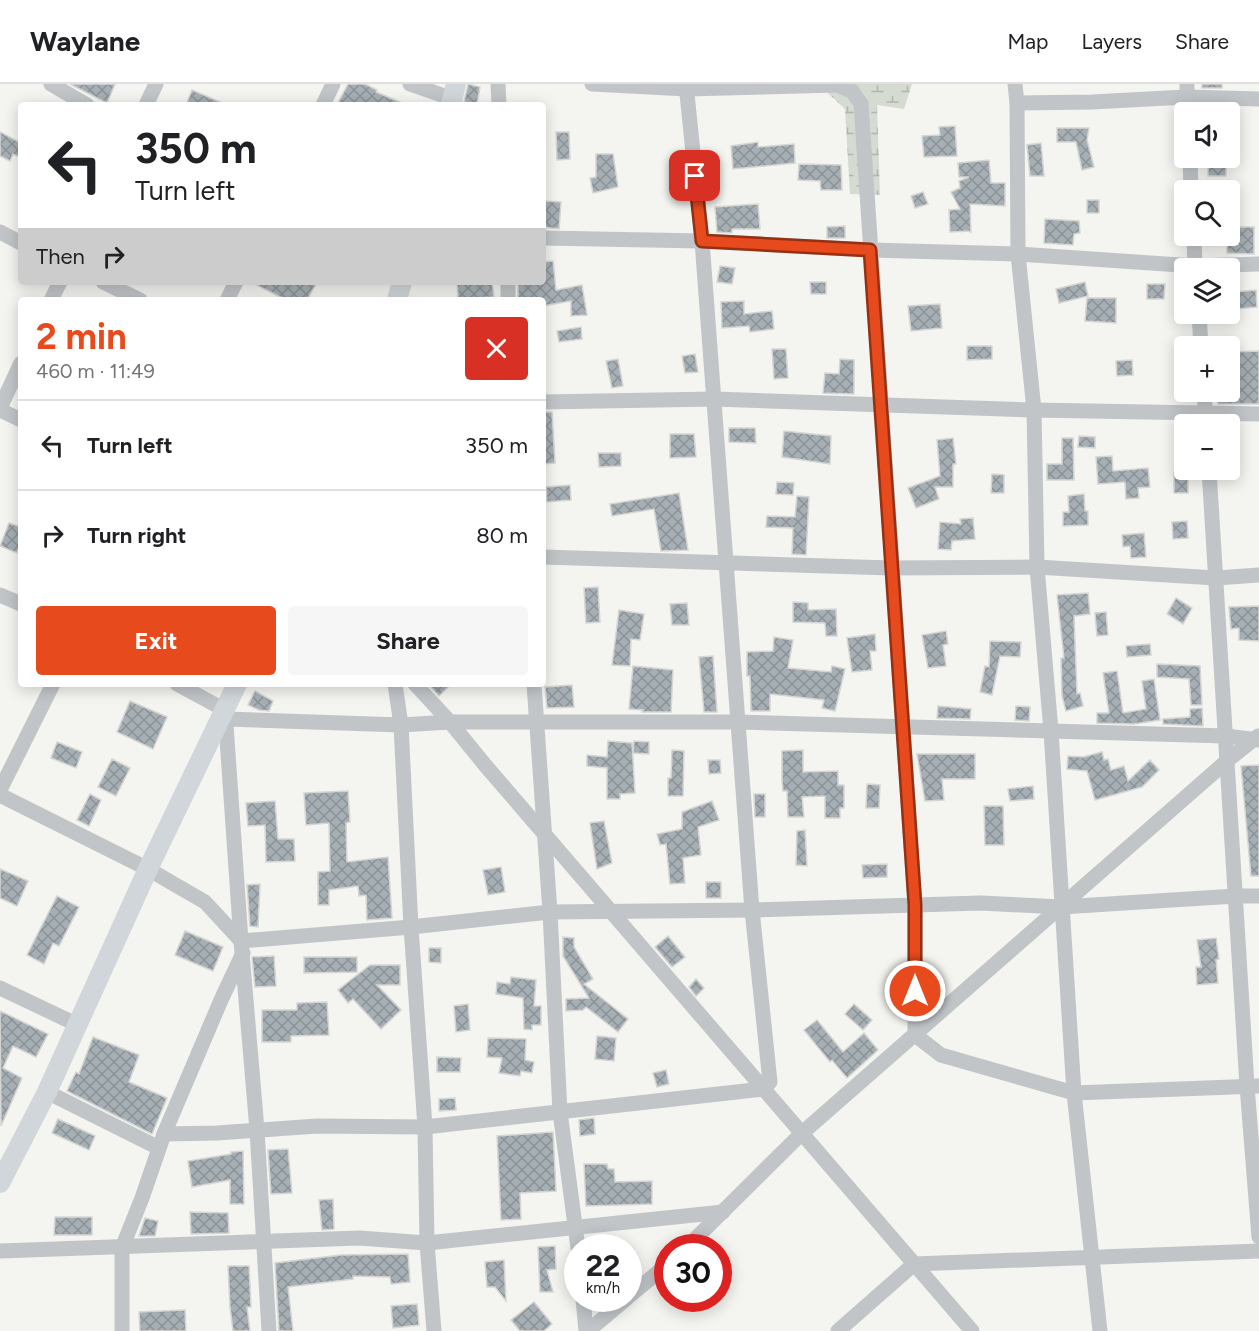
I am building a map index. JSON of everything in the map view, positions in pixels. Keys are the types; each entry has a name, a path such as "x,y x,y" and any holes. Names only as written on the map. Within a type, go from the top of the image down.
{"main road":[{"path":"2,1172 47,1092 148,869 225,714 236,687"}],"street":[{"path":"51,84 82,102"},
{"path":"147,102 156,84"},
{"path":"324,102 333,84"},
{"path":"410,84 453,96"},
{"path":"498,84 499,102"},
{"path":"592,84 686,87 837,85 852,91 861,104 915,905 915,1035"},
{"path":"1015,84 1018,254 1034,410 1037,567 1051,731 1074,1093 1100,1331"},
{"path":"47,1092 161,1141 217,1133 316,1126 425,1126 763,1089 770,1082 752,910 702,241 686,87"},
{"path":"1017,104 1187,98 1259,99"},
{"path":"0,232 18,241"},
{"path":"546,238 702,241 870,250 1018,254 1174,265"},
{"path":"1240,265 1259,264"},
{"path":"109,285 134,297"},
{"path":"18,370 0,409 18,418"},
{"path":"546,402 714,399 880,403 1174,417"},
{"path":"1240,416 1259,414"},
{"path":"1210,480 1236,896 1253,1086 1259,1237"},
{"path":"546,557 891,568 1037,567 1216,578 1259,575"},
{"path":"0,595 18,603"},
{"path":"0,790 52,687"},
{"path":"182,687 225,714 401,725 537,721 738,722 1257,738"},
{"path":"395,687 401,725 411,927 425,1126 427,1244 435,1331"},
{"path":"418,687 972,1331"},
{"path":"534,687 550,912 560,1112 577,1234"},
{"path":"225,714 258,1130 269,1331"},
{"path":"700,1234 801,1134 1228,760 1257,738"},
{"path":"0,795 148,869 205,902 242,947"},
{"path":"242,947 550,912 752,910 980,903 1061,907 1259,896"},
{"path":"122,1331 122,1248 161,1141 242,947"},
{"path":"0,988 78,1025"},
{"path":"915,1035 941,1055 1074,1093 1253,1086"},
{"path":"0,1251 359,1238 427,1244 723,1212"},
{"path":"838,1331 914,1264 1259,1251"},
{"path":"642,1286 654,1276"},
{"path":"585,1312 587,1331"},
{"path":"587,1331 610,1312"}],"green space":[{"path":"818,84 912,84 904,109 877,105 880,195 850,194 845,109"}],"building":[{"path":"70,84 115,84 107,102"},
{"path":"348,84 365,84 377,90 376,92 400,102 339,102"},
{"path":"468,84 480,87 477,102 464,102"},
{"path":"1202,84 1222,84 1222,88 1202,88"},
{"path":"192,90 220,102 187,102"},
{"path":"955,126 957,156 924,157 922,136 940,135 939,127"},
{"path":"1057,128 1089,128 1087,140 1094,167 1082,170 1076,142 1057,142"},
{"path":"0,132 18,141 18,156 13,154 10,161 0,156"},
{"path":"556,132 569,132 570,159 557,160"},
{"path":"758,142 758,147 794,144 795,163 733,169 731,146"},
{"path":"1041,143 1044,176 1030,176 1027,145"},
{"path":"596,154 613,154 618,187 593,193 590,178 596,177"},
{"path":"989,160 991,183 1005,183 1005,206 970,204 971,233 970,231 950,232 949,210 960,209 951,192 960,188 959,181 969,177 959,177 958,163"},
{"path":"799,164 841,165 842,190 821,190 820,181 798,180"},
{"path":"1208,168 1226,168 1226,176 1208,176"},
{"path":"923,192 928,204 915,208 911,196"},
{"path":"1087,200 1099,200 1099,213 1087,213"},
{"path":"546,201 561,202 559,229 546,227"},
{"path":"758,204 760,229 732,229 732,233 717,232 715,207"},
{"path":"1045,219 1079,221 1080,233 1074,234 1073,245 1044,243"},
{"path":"845,226 845,238 827,238 827,227"},
{"path":"1240,227 1254,227 1254,254 1227,253 1227,246 1240,246"},
{"path":"553,261 556,290 582,285 587,315 571,316 571,301 546,305 546,297 518,297 518,285 546,285 546,262"},
{"path":"720,266 735,268 732,284 717,282"},
{"path":"810,282 826,282 826,294 811,294"},
{"path":"1085,282 1088,296 1059,303 1056,289"},
{"path":"1147,284 1165,284 1164,299 1147,299"},
{"path":"257,285 315,285 309,297 280,297"},
{"path":"457,285 492,285 494,297 458,297"},
{"path":"1256,290 1257,307 1240,309 1240,292"},
{"path":"1087,298 1116,298 1116,323 1085,321"},
{"path":"744,301 744,314 772,311 774,329 750,332 749,326 722,328 721,302"},
{"path":"940,304 942,328 911,331 908,306"},
{"path":"581,327 582,339 559,342 557,331"},
{"path":"967,346 992,346 992,359 967,360"},
{"path":"772,349 786,349 788,378 774,379"},
{"path":"1259,351 1259,404 1218,404 1218,402 1240,402 1240,352"},
{"path":"695,354 698,372 685,373 682,356"},
{"path":"618,359 623,386 612,388 606,361"},
{"path":"840,359 854,360 854,394 823,393 825,373 839,374"},
{"path":"1132,360 1133,375 1117,376 1116,361"},
{"path":"546,412 552,412 555,463 546,464"},
{"path":"729,428 755,428 756,443 729,442"},
{"path":"784,431 831,436 830,464 782,457"},
{"path":"670,434 694,434 696,457 670,458"},
{"path":"1079,436 1095,437 1095,448 1078,447"},
{"path":"953,438 956,464 953,464 953,487 935,487 939,499 916,508 908,488 940,476 937,440"},
{"path":"1062,438 1073,438 1074,480 1047,480 1047,464 1062,464"},
{"path":"598,453 621,453 621,466 599,467"},
{"path":"1112,456 1113,471 1148,468 1150,487 1138,488 1139,498 1126,499 1125,482 1098,484 1096,457"},
{"path":"992,474 1004,475 1004,493 991,493"},
{"path":"1174,480 1188,480 1188,493 1174,493"},
{"path":"777,482 794,483 793,495 776,494"},
{"path":"570,485 571,500 547,502 546,487"},
{"path":"679,493 688,550 661,551 654,509 612,516 610,504"},
{"path":"1084,494 1088,525 1063,526 1063,512 1069,512 1068,496"},
{"path":"797,496 809,497 806,555 792,554 793,528 766,527 767,516 795,517"},
{"path":"973,518 975,539 952,541 951,550 938,549 940,522 961,524 960,519"},
{"path":"1187,521 1188,538 1173,539 1172,522"},
{"path":"9,523 18,526 17,553 0,546"},
{"path":"1144,533 1146,557 1131,558 1130,546 1123,547 1122,535"},
{"path":"598,587 600,622 586,623 584,588"},
{"path":"1088,593 1090,614 1074,616 1077,694 1080,693 1083,706 1066,711 1062,696 1061,658 1064,658 1057,595"},
{"path":"1176,598 1192,608 1183,624 1167,614"},
{"path":"793,602 808,603 808,610 836,609 837,636 826,636 825,623 793,622"},
{"path":"687,603 689,625 672,625 670,604"},
{"path":"1259,606 1259,641 1239,640 1239,628 1231,629 1229,607"},
{"path":"619,610 644,614 640,640 631,639 630,666 612,665"},
{"path":"1106,612 1108,635 1097,636 1095,613"},
{"path":"946,631 948,644 943,645 946,666 928,668 922,635"},
{"path":"875,634 876,651 870,651 872,670 852,672 847,638"},
{"path":"774,637 793,640 788,668 831,672 832,666 845,669 835,711 822,708 824,700 770,694 770,711 751,711 747,652 773,651"},
{"path":"990,641 1021,642 1020,657 1000,656 992,695 980,692 985,666 989,667"},
{"path":"1150,644 1151,655 1127,657 1126,646"},
{"path":"713,656 717,712 704,712 699,657"},
{"path":"1157,664 1200,666 1202,705 1191,705 1189,679 1157,677"},
{"path":"633,666 673,670 671,712 642,712 643,710 629,709"},
{"path":"1117,671 1123,713 1146,709 1142,681 1154,679 1160,720 1134,724 1097,723 1097,713 1109,713 1103,673"},
{"path":"572,685 574,707 547,708 546,687"},
{"path":"431,687 448,687 439,696"},
{"path":"255,691 273,701 269,711 248,705"},
{"path":"130,701 167,717 153,749 117,732"},
{"path":"938,706 971,709 970,719 937,718"},
{"path":"1016,706 1030,707 1029,721 1015,720"},
{"path":"1202,708 1203,726 1163,724 1163,719 1190,717 1190,709"},
{"path":"608,741 632,743 635,793 620,794 620,799 607,799 607,768 587,766 587,755 607,757"},
{"path":"634,741 649,742 649,754 633,753"},
{"path":"57,742 82,752 76,768 51,758"},
{"path":"672,750 684,751 683,796 668,796"},
{"path":"803,750 803,772 838,771 838,785 844,785 844,808 840,808 840,818 825,818 825,796 802,797 804,817 788,817 787,791 783,791 782,781 782,751"},
{"path":"1102,752 1104,760 1108,759 1111,770 1124,766 1128,781 1150,760 1159,770 1142,787 1095,800 1087,771 1067,769 1068,756 1083,757"},
{"path":"917,754 975,754 975,779 942,779 944,800 925,801"},
{"path":"112,759 130,768 116,796 98,787"},
{"path":"708,760 720,760 721,773 709,774"},
{"path":"1259,765 1259,876 1251,876 1241,766"},
{"path":"867,784 880,785 879,808 866,808"},
{"path":"1033,786 1034,799 1010,801 1008,789"},
{"path":"348,791 350,822 346,823 347,862 388,857 392,918 367,920 366,895 359,896 358,886 329,890 329,905 318,905 318,872 330,871 329,823 306,825 304,793"},
{"path":"90,794 101,800 89,826 77,820"},
{"path":"754,794 765,794 765,817 755,817"},
{"path":"275,801 278,839 294,839 295,861 266,862 265,825 248,826 246,803"},
{"path":"712,801 719,820 698,827 701,855 683,858 685,883 670,884 666,844 660,845 657,834 682,829 682,812"},
{"path":"984,806 1003,806 1004,845 985,845"},
{"path":"604,821 612,863 597,869 590,823"},
{"path":"805,830 807,866 796,865 797,831"},
{"path":"887,864 887,877 863,878 862,865"},
{"path":"501,867 505,892 488,895 483,870"},
{"path":"0,869 28,881 17,906 0,898"},
{"path":"706,882 721,882 721,898 706,898"},
{"path":"260,884 258,927 250,926 247,885"},
{"path":"57,896 79,907 59,946 53,943 44,964 27,955"},
{"path":"185,931 223,947 213,971 175,955"},
{"path":"668,936 685,957 672,967 655,947"},
{"path":"563,937 574,938 574,947 593,979 584,984 628,1019 618,1032 586,1007 583,1010 566,1011 566,999 589,998 563,956"},
{"path":"1216,938 1219,959 1216,960 1218,983 1197,985 1196,967 1201,967 1197,940"},
{"path":"429,948 441,948 441,963 429,962"},
{"path":"274,956 276,986 255,987 252,957"},
{"path":"304,957 357,957 357,972 304,973"},
{"path":"370,965 400,965 400,985 377,985 401,1010 381,1029 353,999 348,1003 338,990"},
{"path":"511,977 536,980 534,1006 541,1006 541,1025 532,1025 532,1030 524,1029 523,998 496,994 497,982 510,984"},
{"path":"696,979 704,988 696,996 689,987"},
{"path":"327,1002 329,1035 291,1036 291,1042 262,1042 262,1010 297,1010 297,1003"},
{"path":"468,1004 470,1030 456,1032 454,1006"},
{"path":"854,1004 872,1020 863,1030 845,1014"},
{"path":"0,1011 48,1034 36,1057 13,1046 3,1068 22,1078 1,1126"},
{"path":"817,1020 843,1052 864,1033 878,1050 847,1078 832,1060 830,1062 804,1030"},
{"path":"597,1036 616,1038 614,1061 595,1059"},
{"path":"93,1037 139,1055 129,1082 167,1098 152,1134 67,1091 76,1072 79,1074"},
{"path":"488,1038 526,1039 525,1060 534,1062 532,1073 521,1071 520,1076 499,1073 502,1058 487,1057"},
{"path":"437,1057 461,1058 460,1072 437,1072"},
{"path":"666,1070 669,1084 657,1087 653,1073"},
{"path":"455,1098 456,1110 439,1111 439,1099"},
{"path":"594,1118 595,1134 580,1136 579,1120"},
{"path":"58,1119 95,1136 89,1150 52,1133"},
{"path":"553,1132 556,1191 520,1193 521,1219 501,1220 497,1136"},
{"path":"288,1149 292,1193 271,1194 268,1150"},
{"path":"243,1151 244,1204 230,1204 230,1180 192,1187 188,1161"},
{"path":"584,1164 607,1164 608,1169 614,1169 615,1182 652,1181 652,1204 586,1206"},
{"path":"333,1199 334,1229 322,1230 319,1200"},
{"path":"190,1212 228,1213 229,1233 191,1234"},
{"path":"55,1217 92,1217 92,1235 54,1235"},
{"path":"145,1218 158,1221 155,1236 139,1236"},
{"path":"555,1246 556,1269 547,1270 553,1292 540,1292 538,1247"},
{"path":"408,1254 410,1282 391,1284 390,1277 353,1276 353,1279 288,1287 293,1331 279,1331 275,1263 341,1255"},
{"path":"504,1260 506,1301 495,1287 487,1287 485,1262"},
{"path":"228,1266 249,1266 251,1307 247,1307 250,1331 233,1331"},
{"path":"534,1302 552,1324 544,1331 520,1331 511,1320"},
{"path":"417,1304 419,1325 393,1328 391,1306"},
{"path":"185,1310 186,1331 140,1331 139,1312"}],"route":[{"path":"695,176 702,241 870,250 915,905 915,991"}]}
